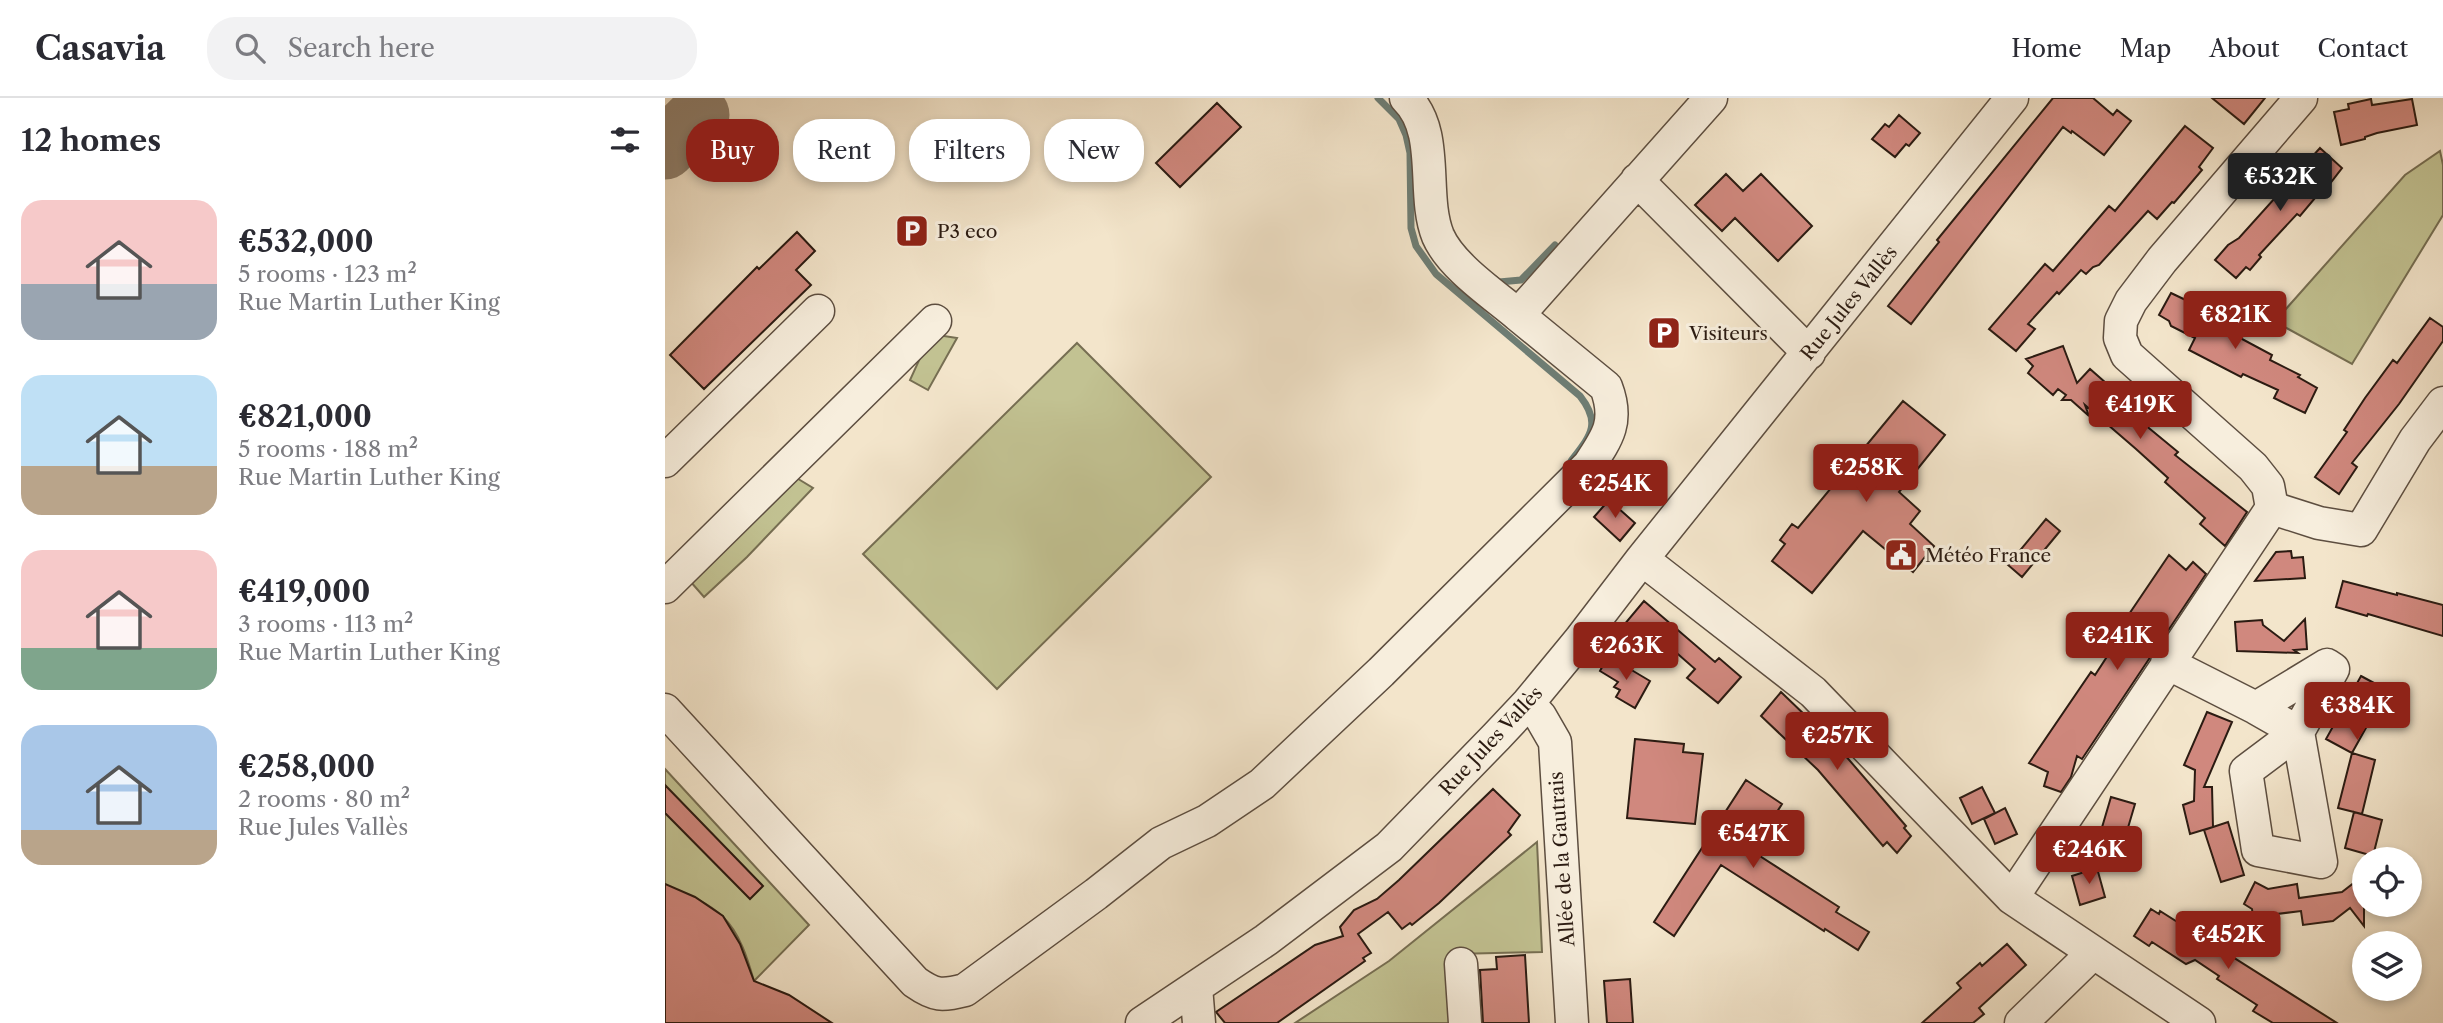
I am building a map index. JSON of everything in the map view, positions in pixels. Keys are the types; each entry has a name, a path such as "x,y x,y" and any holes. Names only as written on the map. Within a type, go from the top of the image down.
{"street":[{"path":"665,709 915,982 932,994 965,990 1161,843 1207,821 1262,784 1381,673 1589,465 1605,442 1612,422 1613,404 1606,387 1458,264 1439,238 1429,201 1429,165 1425,133 1406,98"},
{"path":"1518,315 1711,98"},
{"name":"Rue Jules Vallès","path":"1142,1023 1266,940 1389,846 1528,703 2012,98"},
{"path":"2012,898 2167,663 2273,509 2268,486 2253,467 2127,355 2120,338 2121,321 2131,301 2162,260 2301,98"},
{"path":"1637,180 1809,353"},
{"path":"665,461 818,311"},
{"path":"665,587 935,321"},
{"path":"2273,509 2319,523 2361,530 2415,440 2443,403"},
{"path":"1642,559 1813,692 2012,898 2199,1023"},
{"path":"2167,663 2298,732 2333,669 2327,665 2256,708"},
{"name":"Allée de la Gautrais","path":"1528,703 1540,716 1555,742 1572,1023"},
{"path":"2021,1023 2093,953"},
{"path":"1461,964 1465,1023"},
{"path":"1196,987 1199,1023"}],"green space":[{"path":"2440,151 2443,165 2443,215 2352,364 2281,325 2285,310 2405,175"},
{"path":"931,334 957,338 928,390 910,380"},
{"path":"1077,343 1211,477 997,689 863,554"},
{"path":"795,477 813,488 747,557 704,597 690,581"},
{"path":"665,769 809,925 754,981 739,939 729,923 703,902 665,885"},
{"path":"1537,842 1542,952 1455,954 1458,1023 1295,1023 1389,961"}],"building":[{"path":"2053,98 2093,98 2113,115 2117,110 2131,121 2104,155 2063,127 1911,324 1888,306 1939,242 1937,240"},
{"path":"2212,98 2265,98 2244,124"},
{"path":"2371,99 2372,105 2412,99 2417,125 2377,133 2341,145 2334,112 2349,109 2348,104"},
{"path":"1217,103 1241,127 1180,187 1156,163"},
{"path":"1899,115 1920,133 1895,157 1872,139 1885,124 1889,127"},
{"path":"2185,126 2213,148 2199,167 2202,170 2174,203 2157,219 2148,211 2099,265 2086,274 2081,270 2059,294 2057,292 2028,324 2035,329 2016,351 1989,329 2045,264 2053,271 2109,206 2115,211"},
{"path":"2320,148 2342,168 2322,194 2320,192 2300,216 2297,214 2259,255 2261,257 2250,270 2246,267 2236,278 2215,260 2228,245 2239,238"},
{"path":"1726,174 1743,191 1761,174 1812,226 1778,261 1735,218 1722,231 1695,205"},
{"path":"797,232 815,251 796,270 811,285 704,389 670,355 757,267 759,269"},
{"path":"2171,293 2236,324 2242,339 2272,355 2270,360 2300,375 2298,377 2317,388 2305,413 2274,398 2278,390 2243,374 2241,377 2189,350 2195,338 2171,326 2169,321 2159,315"},
{"path":"2430,318 2443,327 2443,341 2399,404 2352,463 2357,467 2339,494 2315,477 2347,432 2344,430 2365,398 2393,360 2397,363"},
{"path":"2063,346 2077,383 2090,369 2106,383 2104,385 2127,410 2178,452 2175,455 2247,512 2225,546 2200,524 2205,518 2165,482 2168,478 2136,449 2085,405 2089,416 2071,400 2062,400 2066,395 2058,389 2053,395 2028,373 2033,366 2026,359"},
{"path":"1903,401 1945,435 1899,492 1920,511 1910,524 1934,546 1913,572 1863,531 1812,593 1772,561 1785,544 1780,540 1792,524 1798,528"},
{"path":"1609,500 1635,523 1620,541 1594,517"},
{"path":"2046,519 2060,531 2022,577 2008,565"},
{"path":"2291,551 2292,558 2303,557 2305,578 2255,581 2276,552"},
{"path":"2169,555 2186,570 2193,562 2206,574 2082,759 2077,756 2071,777 2061,792 2044,786 2048,772 2029,763 2091,672 2095,675 2125,629 2121,626"},
{"path":"2343,581 2443,605 2443,636 2336,607"},
{"path":"1644,601 1715,662 1719,658 1741,677 1718,703 1687,678 1695,669 1663,641 1662,644 1646,631 1639,639 1623,626"},
{"path":"2305,619 2307,649 2294,650 2298,653 2237,651 2235,622 2262,620 2263,625 2284,641"},
{"path":"1608,656 1650,681 1635,708 1616,697 1620,690 1614,687 1618,682 1600,671"},
{"path":"2361,676 2387,690 2352,753 2326,739"},
{"path":"1781,692 1838,747 1906,826 1904,828 1911,836 1897,853 1887,842 1883,846 1818,770 1761,716"},
{"path":"2207,712 2232,722 2204,787 2212,787 2213,827 2190,834 2183,805 2194,801 2195,770 2184,765"},
{"path":"1635,739 1684,744 1683,752 1703,754 1695,824 1627,818"},
{"path":"2352,753 2375,760 2362,814 2338,808"},
{"path":"1746,780 1782,804 1752,851 1839,907 1836,912 1869,932 1858,950 1721,865 1674,936 1654,922"},
{"path":"665,785 763,886 750,899 665,813"},
{"path":"1982,787 1995,813 1972,824 1960,798"},
{"path":"1493,789 1520,815 1508,832 1511,835 1439,903 1412,925 1410,923 1402,929 1388,912 1358,934 1371,953 1363,958 1365,961 1277,1023 1225,1023 1216,1012 1315,945 1343,936 1340,927 1354,910 1377,899 1399,880"},
{"path":"2111,797 2135,804 2119,858 2095,851"},
{"path":"2005,808 2017,834 1995,844 1984,819"},
{"path":"2354,812 2382,820 2375,847 2352,847 2352,850 2345,848"},
{"path":"2228,822 2244,875 2221,882 2204,830"},
{"path":"2097,868 2105,897 2080,905 2072,876"},
{"path":"2255,882 2268,889 2297,884 2299,898 2342,892 2352,884 2352,911 2350,908 2333,921 2303,925 2301,911 2253,917 2252,909 2244,904"},
{"path":"665,884 695,897 723,916 740,944 754,981 789,995 832,1023 665,1023"},
{"path":"2151,909 2159,914 2160,911 2337,1023 2273,1023 2253,1011 2257,1005 2217,979 2219,976 2195,960 2186,964 2152,942 2149,946 2134,936"},
{"path":"2357,917 2364,917 2364,926"},
{"path":"2007,944 2026,965 1979,1008 1984,1014 1973,1023 1922,1023 1961,988 1957,983"},
{"path":"1525,955 1529,1023 1483,1023 1480,970 1497,969 1496,957"},
{"path":"1630,979 1633,1023 1607,1023 1604,981"}],"waterway":[{"path":"1378,98 1399,119 1406,135 1410,153 1411,228 1416,246 1436,274 1580,396 1587,406 1591,414 1591,430 1571,461"},
{"path":"1495,279 1499,282 1521,280 1555,245"}],"taxiway":[{"path":"665,149 699,115"}],"place":[{"name":"P3 eco","path":"912,231"},
{"name":"Visiteurs","path":"1664,333"},
{"name":"Météo France","path":"1901,555"}]}
